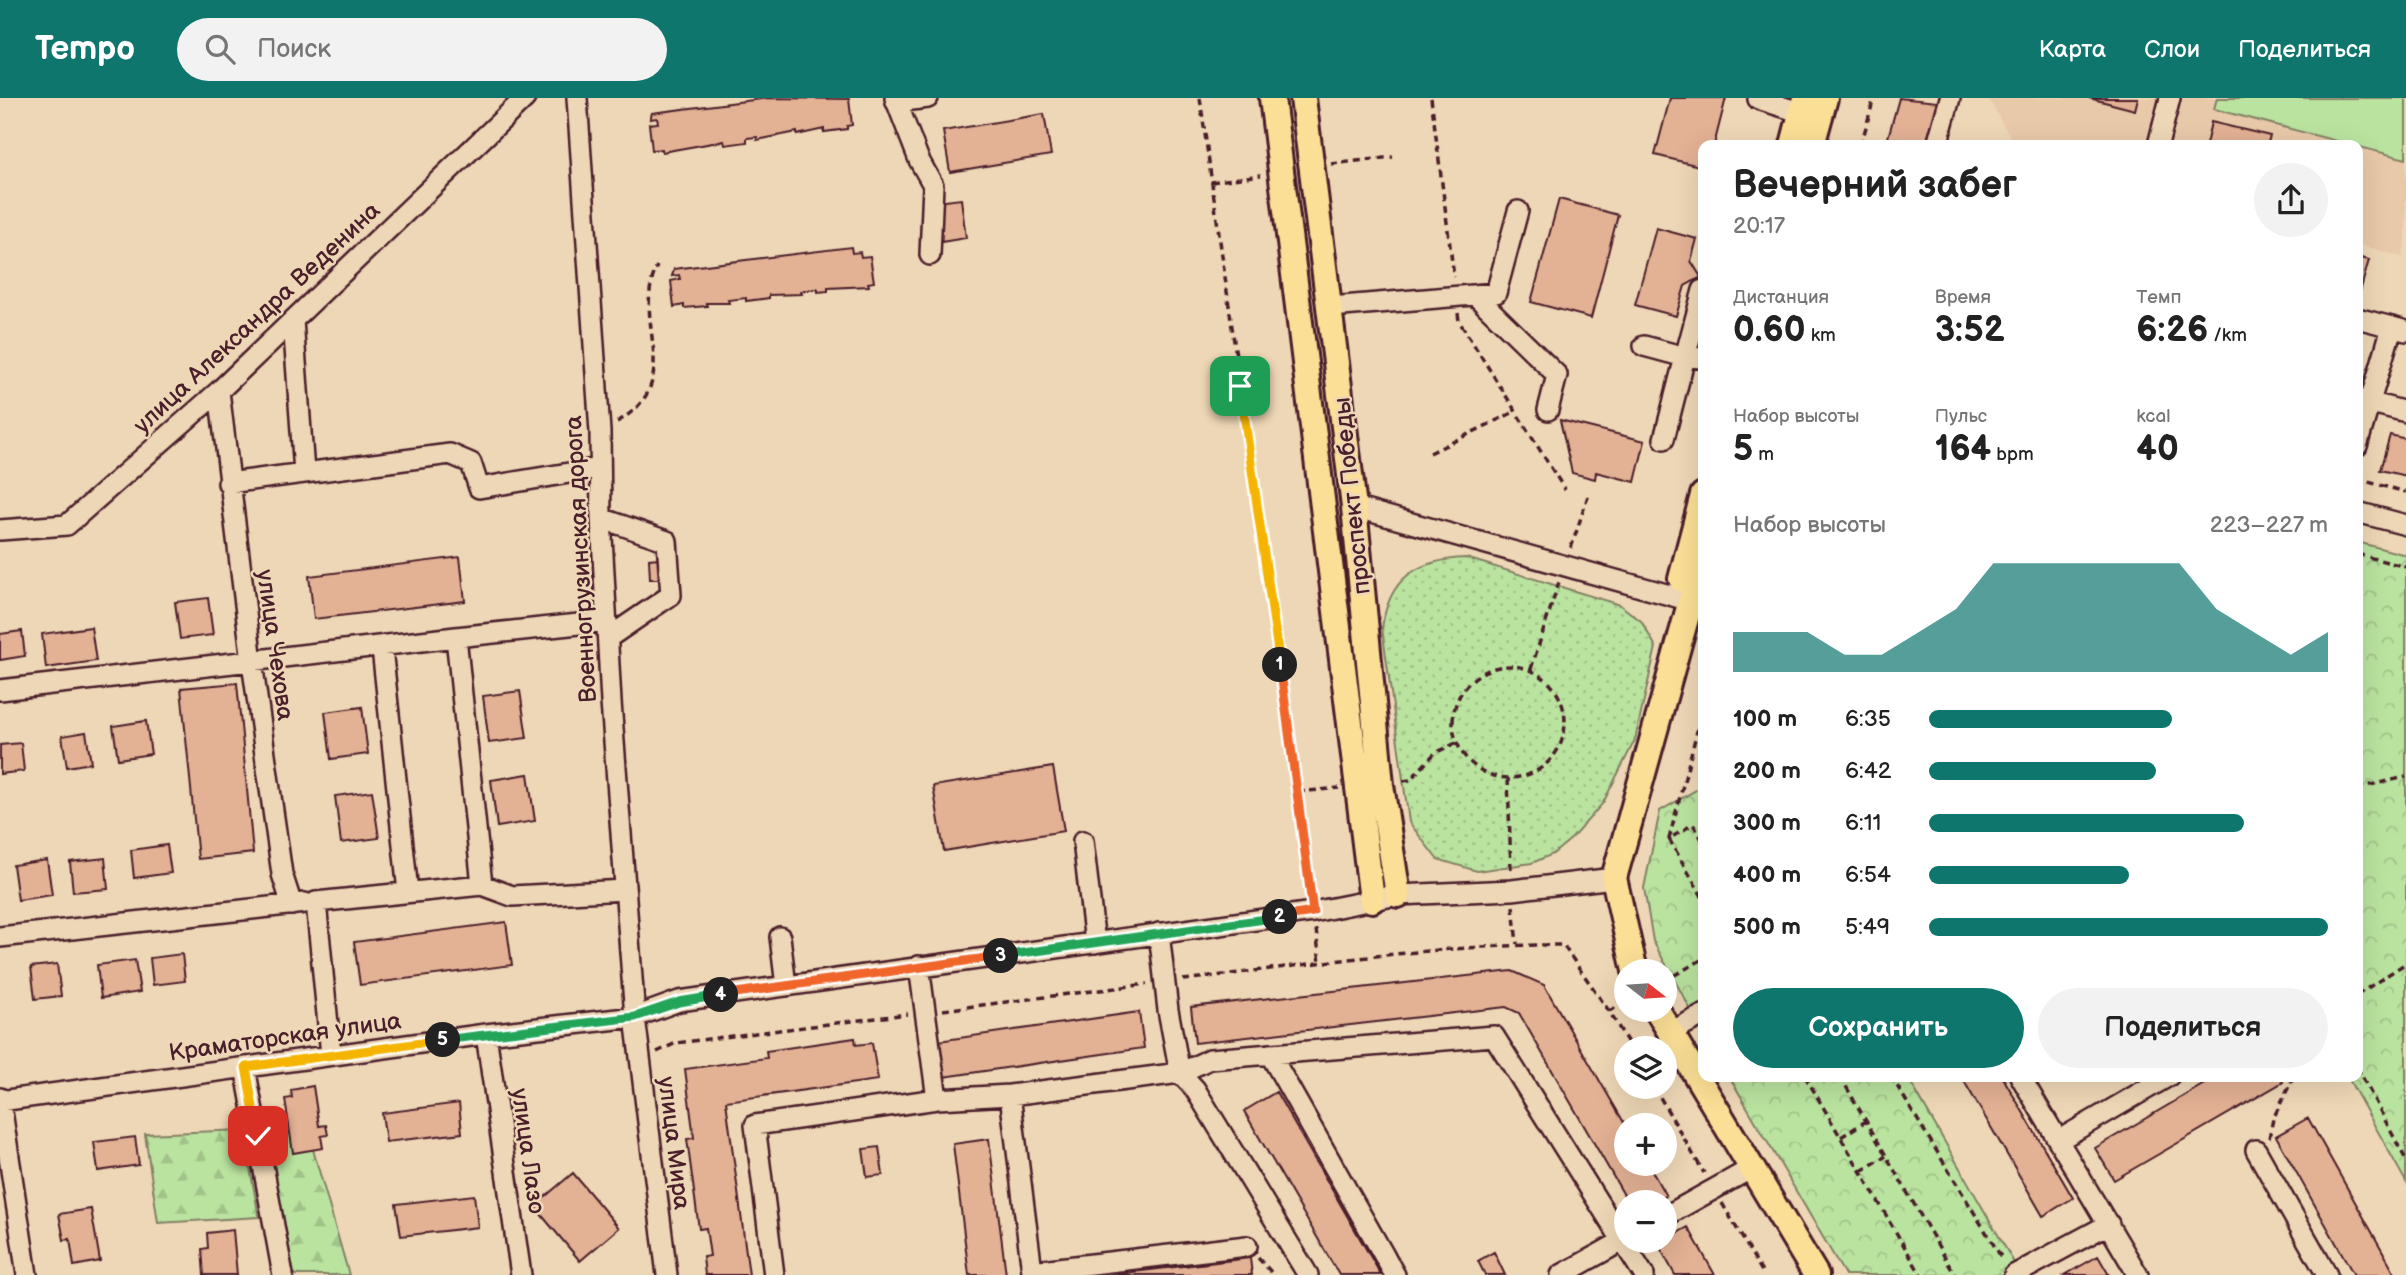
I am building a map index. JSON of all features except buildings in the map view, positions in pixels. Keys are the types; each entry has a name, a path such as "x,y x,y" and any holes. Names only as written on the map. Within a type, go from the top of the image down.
{"main road":[{"path":"1272,98 1372,900"},
{"name":"проспект Победы","path":"1303,98 1354,508 1381,785 1398,895"},
{"path":"1796,140 1813,107"},
{"path":"1812,140 1813,107"},
{"path":"1325,515 1354,508"},
{"path":"1633,959 1615,878 1684,599 1698,522"},
{"path":"1684,599 1698,568"},
{"path":"1664,1022 1698,1078"},
{"path":"1700,1082 1816,1275"}],"street":[{"name":"улица Александра Веденина","path":"0,530 67,525 219,391 525,98"},
{"name":"Военногрузинская дорога","path":"577,98 600,432 601,518 608,629 635,1017"},
{"path":"928,98 896,100 919,160 933,185 930,255"},
{"path":"1938,140 1950,98"},
{"path":"2159,140 2170,98"},
{"path":"1758,99 1813,107"},
{"path":"1331,307 1496,293 1518,211"},
{"path":"1475,295 1558,375 1548,410"},
{"path":"293,320 304,473"},
{"path":"2363,320 2399,329 2363,400 2406,412"},
{"path":"1664,439 1694,358 1698,328"},
{"path":"1644,346 1694,358"},
{"name":"улица Чехова","path":"219,391 228,483 282,874 292,905"},
{"path":"228,483 450,454 471,463 479,488 599,468"},
{"path":"1354,508 1684,599"},
{"path":"2363,514 2406,525"},
{"path":"0,690 382,648 456,637 608,629 671,595 667,541 601,518"},
{"path":"456,637 482,885"},
{"path":"382,648 408,892"},
{"path":"1083,841 1095,943"},
{"name":"Краматорская улица","path":"0,1100 486,1034 635,1017 679,1002 1313,912 1398,895 1512,890 1615,878"},
{"path":"0,937 482,885 512,896 625,890"},
{"path":"316,902 331,1055"},
{"path":"1159,933 1180,1073 1195,1089 1308,1275"},
{"path":"780,937 786,986"},
{"path":"919,966 937,1099"},
{"name":"улица Мира","path":"635,1017 667,1275"},
{"path":"1670,1032 1698,1018"},
{"name":"улица Лазо","path":"486,1034 521,1275"},
{"path":"774,1275 755,1125 937,1099 1010,1095 1180,1073 1210,1059 1494,1036 1614,1223"},
{"path":"1270,1054 1395,1275"},
{"path":"246,1067 283,1275"},
{"path":"2025,1082 2138,1275"},
{"path":"2059,1140 2159,1082"},
{"path":"1010,1095 1032,1271 1247,1246"},
{"path":"0,1100 27,1275"},
{"path":"2256,1150 2327,1275"},
{"path":"1677,1210 1752,1168"},
{"path":"2019,1270 2109,1224"},
{"path":"1561,1275 1614,1246"},
{"path":"1632,1253 1644,1275"}],"path":[{"path":"1200,98 1320,963"},
{"path":"1862,140 1874,98"},
{"path":"600,432 636,411 653,386 649,285 657,266"},
{"path":"1430,453 1516,411"},
{"path":"2363,481 2406,492"},
{"path":"2363,556 2406,567"},
{"path":"1509,665 1531,670 1549,682 1562,701 1566,722 1561,744 1549,762 1530,774 1508,778 1486,774 1468,762 1456,743 1452,721 1457,699 1469,681 1488,669 1509,665"},
{"path":"1698,727 1669,839 1698,889"},
{"path":"1508,778 1517,945"},
{"path":"2363,787 2406,778"},
{"path":"1669,839 1693,824 1698,832"},
{"path":"639,1060 676,1043 1320,963 1517,945 1563,946 1624,1036"},
{"path":"1677,974 1698,963"},
{"path":"2363,991 2406,963"},
{"path":"1609,1011 1614,1008"},
{"path":"2363,1078 2406,1160"},
{"path":"1809,1082 1920,1275"},
{"path":"1843,1082 1955,1275"},
{"path":"1895,1082 2019,1270"},
{"path":"2273,1119 2291,1082"},
{"path":"1841,1137 1866,1121"},
{"path":"1860,1171 1886,1156"}],"shaded area":[{"path":"1988,98 2406,98 2406,240 2402,257 2363,246 2363,140 2012,140"}],"green space":[{"path":"2217,98 2406,98 2406,159 2363,148 2363,140 2333,140 2214,109"},
{"path":"2363,544 2406,555 2406,1182 2350,1082 2363,1082"},
{"path":"1466,558 1620,605 1641,621 1656,647 1635,740 1603,803 1572,838 1553,854 1532,863 1477,871 1437,859 1409,822 1382,628 1391,596 1398,584 1408,575 1433,563"},
{"path":"1698,789 1698,1023 1677,985 1677,959 1663,959 1653,941 1644,888 1660,811"},
{"path":"1732,1082 1910,1082 2021,1275 1845,1275"},
{"path":"243,1130 259,1217 158,1223 145,1134"},
{"path":"308,1132 349,1275 291,1275 255,1135"}],"route":[{"path":"258,1136 246,1067 486,1034 635,1017 679,1002 1313,912 1240,386"}]}
